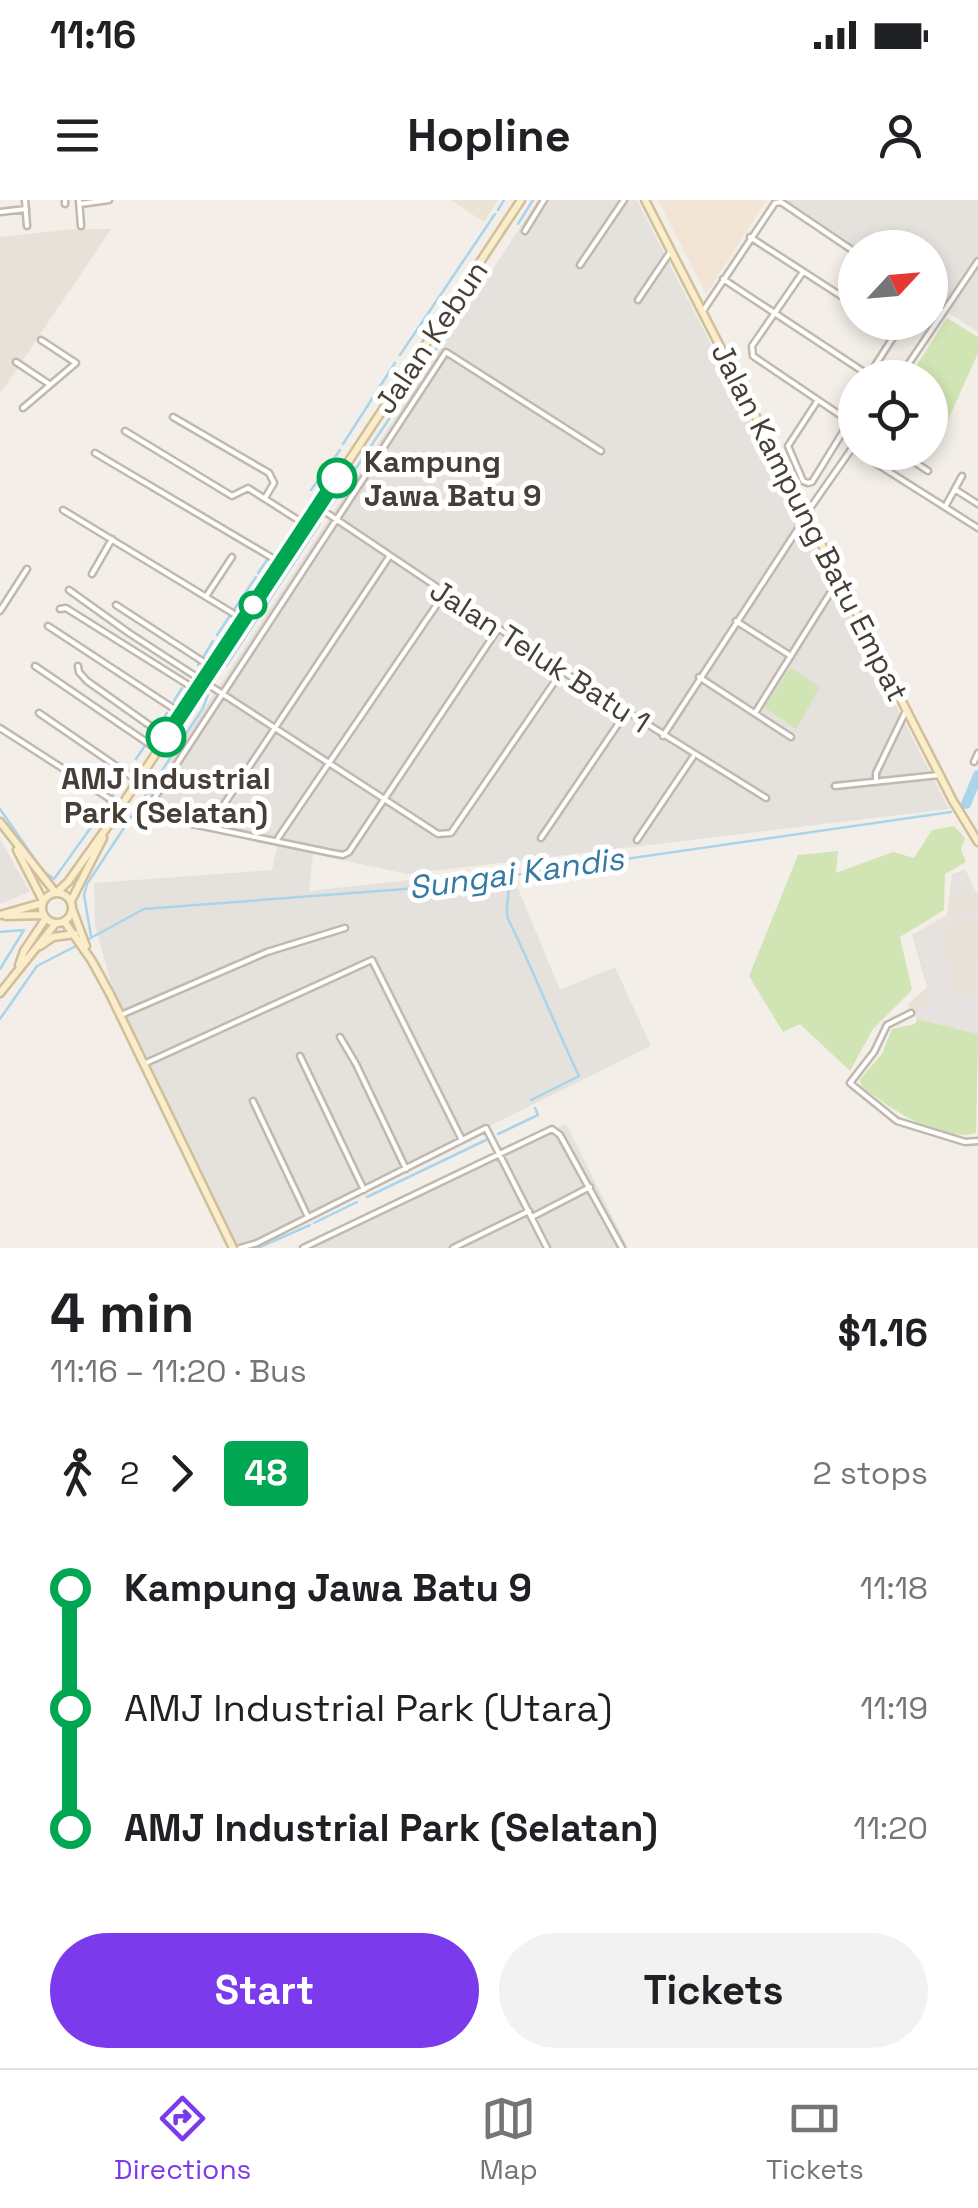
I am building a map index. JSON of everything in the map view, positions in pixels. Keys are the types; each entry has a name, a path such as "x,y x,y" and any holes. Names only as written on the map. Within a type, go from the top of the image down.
{"main road":[{"name":"Jalan Kebun","path":"43,902 68,882 110,824 521,200"},
{"name":"Jalan Kampung Batu Empat","path":"645,200 906,710 978,842"},
{"path":"0,822 56,892 72,905 92,961"},
{"name":"Jalan Kebun","path":"60,922 110,824"},
{"path":"0,993 45,917 43,902 10,835"},
{"path":"0,916 43,902"},
{"path":"0,916 45,917 60,922 75,934 120,1015 236,1248"},
{"path":"20,917 30,926 32,936"},
{"path":"28,957 60,922"},
{"path":"18,966 53,937 75,934"}],"street":[{"path":"25,200 27,226"},
{"path":"82,226 79,202 109,200"},
{"path":"525,230 544,200"},
{"path":"580,265 624,200"},
{"path":"702,312 775,203 781,202 838,241"},
{"path":"0,212 26,209"},
{"path":"750,237 838,295"},
{"path":"638,300 671,251"},
{"path":"948,304 978,261"},
{"path":"803,272 752,346 753,356 818,400 849,422 812,482 804,481 788,446 818,400"},
{"path":"724,280 847,360"},
{"path":"23,408 76,363 41,340"},
{"path":"498,629 349,852 332,853 154,816 146,811 446,352 602,451"},
{"path":"16,362 48,384"},
{"path":"172,417 268,473 274,483 265,498"},
{"path":"125,432 232,496 248,488 306,525"},
{"path":"96,453 281,562"},
{"path":"663,736 839,470"},
{"path":"887,470 978,528"},
{"path":"944,507 962,476"},
{"path":"956,490 978,504"},
{"name":"Jalan Teluk Batu 1","path":"318,507 562,671 766,798"},
{"path":"63,510 244,620"},
{"path":"92,574 112,539"},
{"path":"206,596 232,557"},
{"path":"209,827 389,557"},
{"path":"0,611 27,568"},
{"path":"755,714 839,579"},
{"path":"70,590 438,834 451,833 562,671"},
{"path":"277,840 444,594"},
{"path":"116,604 213,668"},
{"path":"60,609 66,608 108,632 198,692"},
{"path":"736,621 792,656"},
{"path":"48,626 182,714"},
{"path":"35,666 158,750"},
{"path":"78,666 88,681 166,737"},
{"path":"699,678 792,737"},
{"path":"876,782 876,773 906,710"},
{"path":"541,838 626,712"},
{"path":"39,713 138,781"},
{"path":"0,728 121,806"},
{"path":"974,762 978,753"},
{"path":"637,840 694,755"},
{"path":"835,786 940,775"},
{"path":"120,1015 267,952 345,928"},
{"path":"144,1064 372,960 462,1140"},
{"path":"911,1013 887,1025 874,1052 850,1084 896,1121 965,1142 978,1140"},
{"path":"340,1037 406,1168"},
{"path":"300,1056 364,1190"},
{"path":"253,1102 308,1218"},
{"path":"236,1248 308,1218 486,1128 547,1248"},
{"path":"302,1248 552,1129 560,1135 622,1248"},
{"path":"453,1248 590,1187"}],"shaded area":[{"path":"451,200 498,200 484,222"},
{"path":"538,200 637,200 949,809 407,874 313,854 309,891 510,869 560,990 615,967 651,1046 257,1241 236,1247 115,997 95,926 94,883 272,870 277,846 134,816"},
{"path":"658,200 767,200 706,294"},
{"path":"780,200 978,200 978,256 948,301 948,230 838,230 838,239"},
{"path":"111,229 0,394 0,237"},
{"path":"978,265 978,332 949,313"},
{"path":"0,839 30,892 0,904"},
{"path":"965,869 978,896 978,1034 917,1019 907,1005 927,987 912,935 947,915 952,875"},
{"path":"965,872 978,899 978,909 968,888 952,896 954,877"},
{"path":"960,907 965,915 978,909 978,927 973,917 961,920 956,909"},
{"path":"950,916 951,927 942,932 947,949 943,951 949,956 950,996 976,995 978,957 978,1033 917,1018 919,1003 928,1005 931,994 915,936"},
{"path":"566,1124 628,1248 311,1248"}],"green space":[{"path":"948,319 978,337 978,353 948,420 948,360 920,360 933,340 948,340"},
{"path":"791,668 820,687 796,729 764,707"},
{"path":"954,826 965,838 961,849 966,862 945,874 944,910 900,937 912,990 873,1029 850,1071 800,1024 783,1032 749,976 798,855 838,851 836,873 893,852 914,858 932,830"},
{"path":"917,1019 978,1034 976,1133 962,1135 931,1128 900,1113 861,1086 860,1079 882,1054 892,1029 915,1024"}],"waterway":[{"path":"498,210 504,200"},
{"path":"518,224 533,200"},
{"path":"400,355 495,214"},
{"path":"330,507 440,343"},
{"path":"343,444 395,363"},
{"path":"311,490 340,450"},
{"path":"226,666 320,523"},
{"path":"258,573 267,560"},
{"path":"233,611 256,577"},
{"path":"217,635 231,614"},
{"path":"204,656 213,641"},
{"path":"174,701 182,688"},
{"path":"91,936 84,895 87,884 208,695"},
{"path":"157,728 167,713"},
{"path":"136,759 146,744"},
{"name":"Sungai Kandis","path":"966,804 978,775"},
{"path":"112,796 124,777"},
{"path":"99,815 109,800"},
{"path":"0,809 43,871 54,879 97,819"},
{"name":"Sungai Kandis","path":"87,940 144,909 431,887 951,812"},
{"path":"507,879 508,919 579,1076 531,1100"},
{"path":"0,932 22,930"},
{"path":"0,969 24,930"},
{"name":"Sungai Kandis","path":"0,1019 37,966 76,946"},
{"path":"498,1134 538,1115 535,1108"},
{"path":"367,1197 486,1140"},
{"path":"314,1223 357,1202"},
{"path":"258,1248 310,1225"}],"bus line":[{"name":"48","path":"166,737 337,478"}],"place":[{"name":"Kampung Jawa Batu 9","path":"337,478"},
{"name":"AMJ Industrial Park (Selatan)","path":"166,737"}]}
